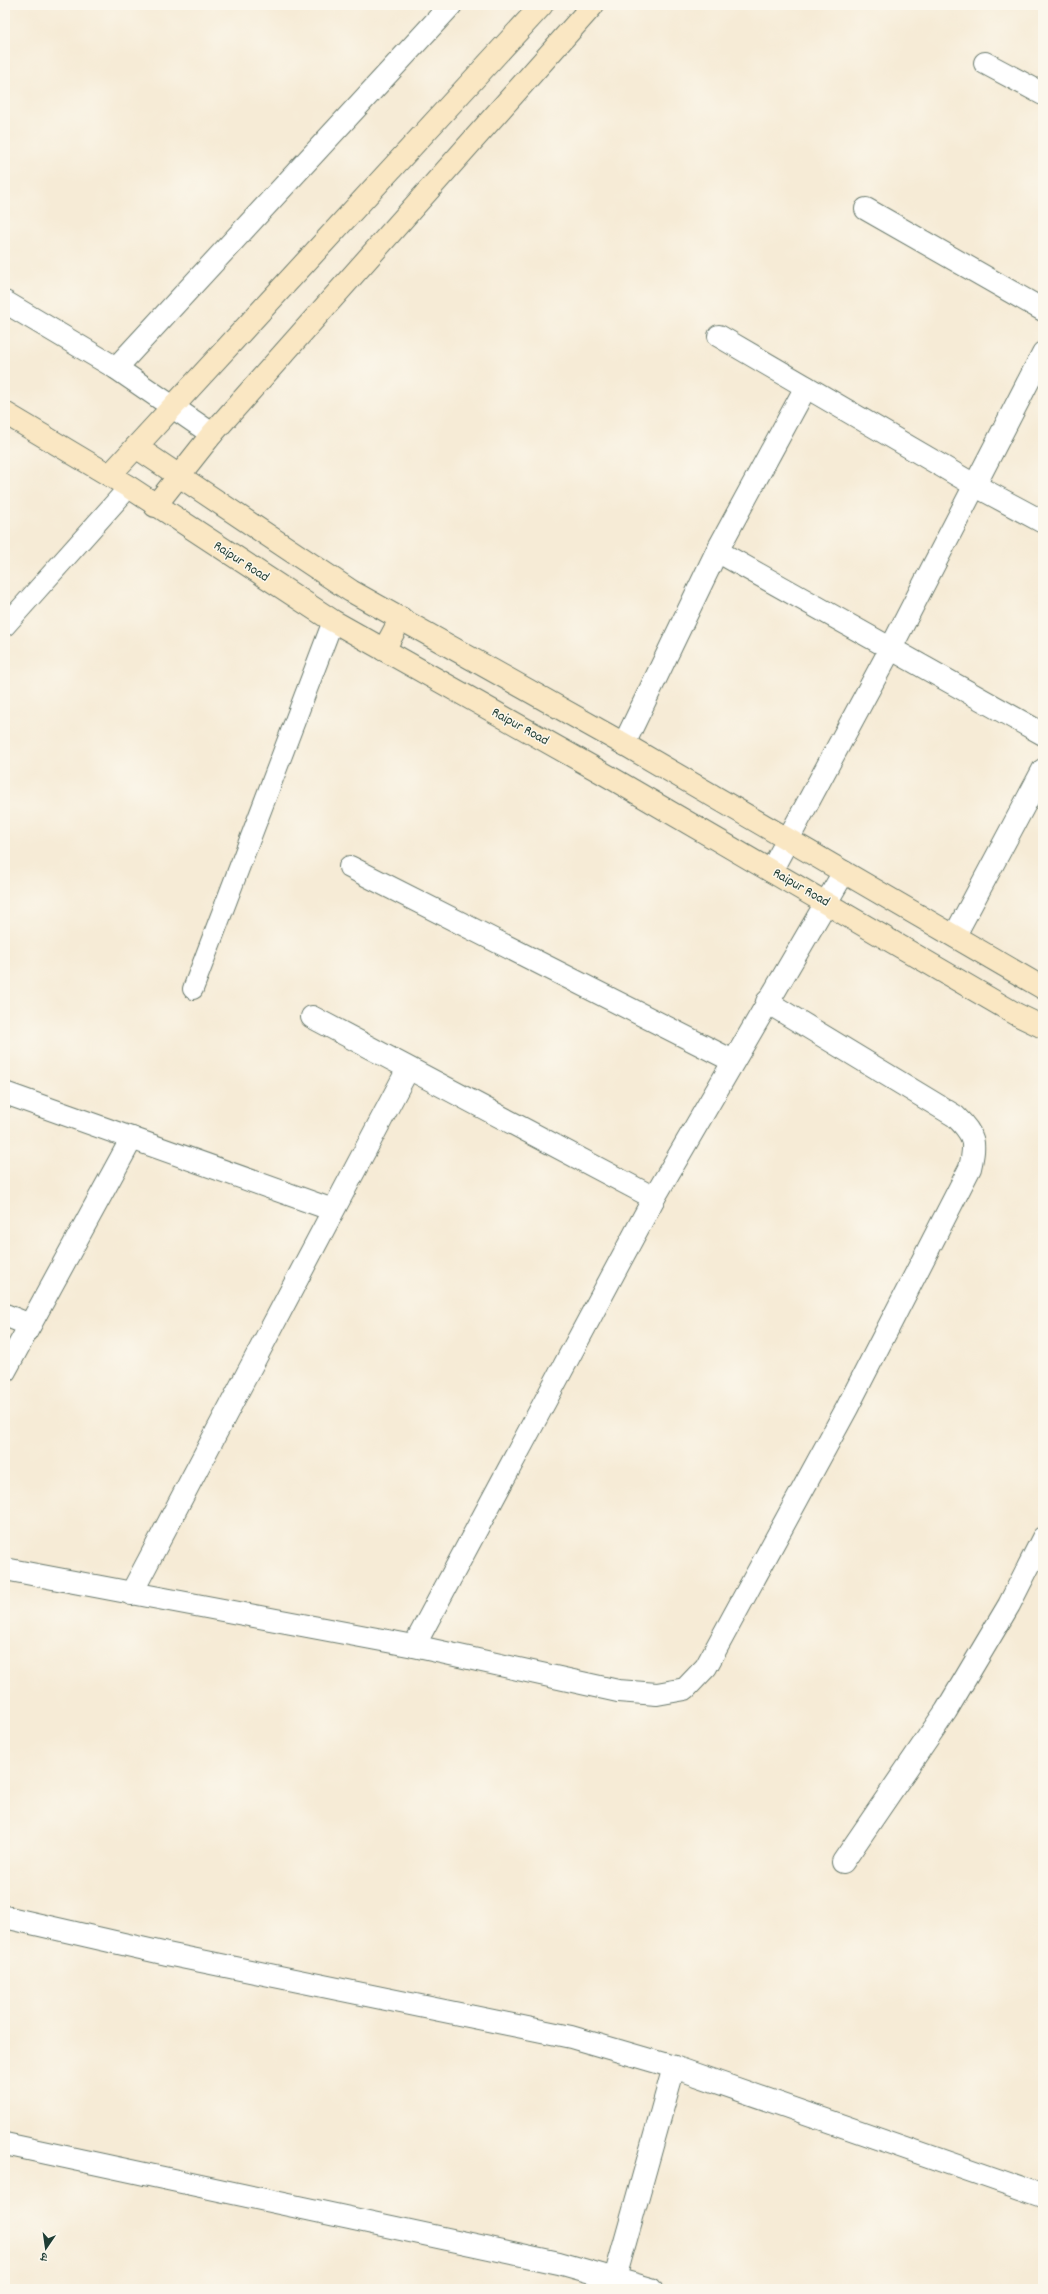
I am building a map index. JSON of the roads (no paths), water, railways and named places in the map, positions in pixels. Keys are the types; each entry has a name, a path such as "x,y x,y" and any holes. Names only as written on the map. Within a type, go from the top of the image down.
{"main road":[{"path":"110,476 542,5"},
{"path":"155,506 212,434 593,5"},
{"name":"Raipur Road","path":"5,413 129,487 155,506 333,622 608,776 1016,1014 1043,1028"},
{"path":"136,447 178,477 351,590 624,744 1043,988"},
{"path":"384,650 401,618"}],"street":[{"path":"116,368 451,5"},
{"path":"985,63 1043,94"},
{"path":"866,209 1043,310"},
{"path":"5,302 116,368 172,408 212,434"},
{"path":"719,336 976,486 1043,522"},
{"path":"771,871 891,648 976,486 1043,353"},
{"path":"624,744 717,551 806,387"},
{"path":"717,551 1043,734"},
{"path":"954,935 1043,770"},
{"path":"350,867 733,1061"},
{"path":"414,1646 654,1198 844,872"},
{"path":"5,1570 414,1646 618,1691 657,1694 685,1689 706,1667 848,1408 970,1168 975,1147 969,1130 955,1116 767,1002"},
{"path":"312,1017 654,1198"},
{"path":"131,1594 332,1210 408,1069"},
{"path":"5,1093 332,1210"},
{"path":"5,1371 132,1138"},
{"path":"5,1315 30,1325"},
{"path":"843,1862 946,1711 1009,1605 1043,1538"},
{"path":"5,1917 175,1955 571,2038 674,2066 1043,2196"},
{"path":"615,2278 674,2066"},
{"path":"5,2144 559,2263 651,2289"}],"lane":[{"path":"5,626 129,487"},
{"path":"193,989 333,622"}]}
